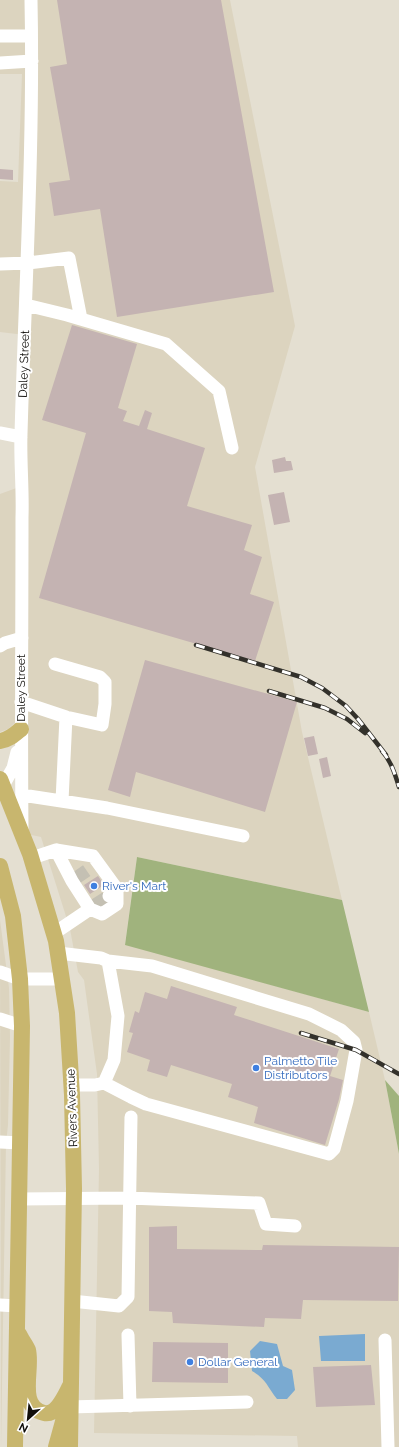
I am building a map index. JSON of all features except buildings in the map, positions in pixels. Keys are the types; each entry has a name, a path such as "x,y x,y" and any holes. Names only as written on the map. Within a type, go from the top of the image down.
{"main road":[{"path":"0,741 13,736 21,729"},
{"name":"Rivers Avenue","path":"1,785 32,858 56,941 67,1012 71,1085 74,1199 70,1447"},
{"path":"0,866 13,916 20,979 22,1026 16,1447"},
{"path":"17,1330 28,1350 28,1400 32,1408 46,1414 53,1411 71,1397"},
{"path":"56,1447 71,1397"}],"street":[{"name":"Daley Street","path":"22,833 21,437 28,263 32,61 31,0"},
{"path":"0,36 32,36"},
{"path":"0,63 32,61"},
{"path":"0,264 28,263 69,258 81,319"},
{"path":"26,305 81,319 166,344 219,391 232,448"},
{"path":"0,433 21,437"},
{"path":"0,646 22,638"},
{"path":"21,702 66,717 102,725 105,704 105,682 100,678 55,664"},
{"path":"62,801 66,717"},
{"name":"Daley Street","path":"1,785 13,768 21,729"},
{"path":"22,796 107,808 243,836"},
{"path":"32,858 56,850 92,856 93,866 113,893 117,904 102,914 93,907 74,880 56,850"},
{"path":"53,934 93,907"},
{"path":"58,953 152,966 308,1014 341,1030 354,1042 356,1050 347,1101 334,1149 329,1154 146,1104 104,1083 95,1085 71,1085"},
{"path":"104,1083 114,1060 118,1016 108,961"},
{"path":"0,972 20,979 62,979"},
{"path":"0,1019 22,1026"},
{"path":"72,1301 119,1306 128,1297 130,1117"},
{"path":"0,1142 20,1143"},
{"path":"19,1199 129,1198 259,1203 266,1224 295,1226"},
{"path":"0,1305 17,1306"},
{"path":"128,1335 130,1406"},
{"path":"385,1340 388,1447"},
{"path":"71,1397 130,1406 247,1402"}],"shaded area":[{"path":"0,0 230,0 295,326 255,467 302,732 342,900 137,857 125,944 369,1012 385,1080 399,1154 399,1447 298,1447 297,1436 94,1433 99,1169 97,1074 84,980 78,972 70,929 41,837 22,833 21,717 8,729 0,732 0,494 22,486 25,335 0,332 0,181 18,182 22,74 0,74"},
{"path":"0,920 9,988 10,1037 8,1125 6,1143 1,1447"}],"green space":[{"path":"137,857 342,900 369,1012 125,945"},
{"path":"385,1080 399,1096 399,1154"}],"water":[{"path":"365,1334 365,1361 321,1361 319,1336"},
{"path":"260,1341 277,1344 283,1366 292,1370 295,1390 287,1399 277,1399 263,1380 252,1371 250,1351"}],"tunnel":[{"path":"76,878 89,869"},
{"path":"95,905 109,896"}],"railway":[{"path":"196,645 301,677 322,688 346,706 386,755"},
{"path":"269,691 325,708 347,719 365,733"},
{"path":"382,751 390,763 399,787"},
{"path":"301,1033 356,1050 399,1074"}],"place":[{"name":"River's Mart","path":"94,886"},
{"name":"Palmetto Tile Distributors","path":"256,1068"},
{"name":"Dollar General","path":"190,1362"}]}
